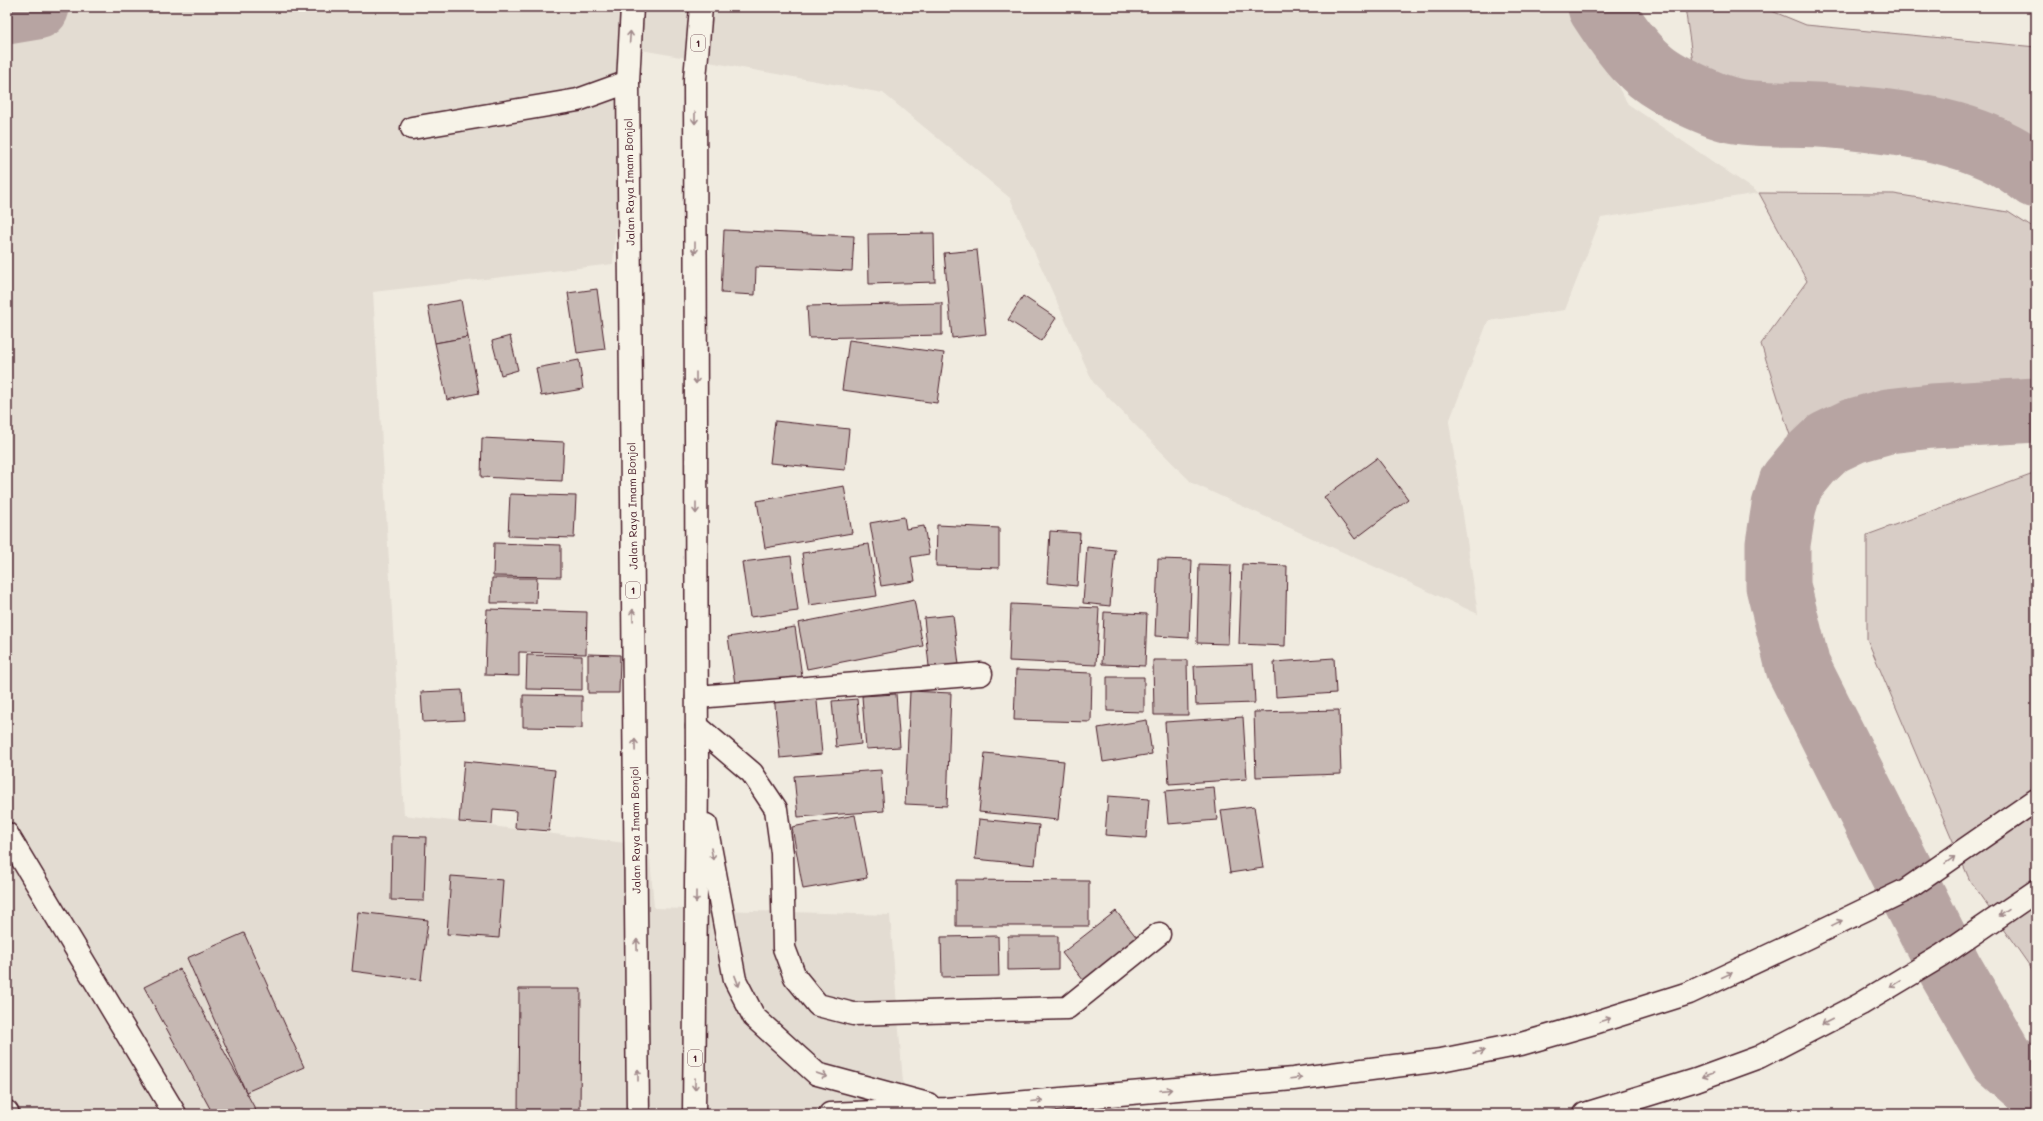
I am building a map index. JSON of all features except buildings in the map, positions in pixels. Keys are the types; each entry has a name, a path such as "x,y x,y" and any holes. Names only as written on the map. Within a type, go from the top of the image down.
{"main road":[{"name":"1","path":"628,74 632,7"},
{"name":"1","path":"694,1114 697,774 695,79 700,7"},
{"path":"412,128 578,100 628,74"},
{"name":"Jalan Raya Imam Bonjol","path":"628,74 638,1114"},
{"path":"697,697 981,674"},
{"path":"697,726 752,773 776,810 782,854 784,948 795,977 818,1005 853,1014 1067,1008 1159,934"},
{"path":"697,774 735,980 754,1017 817,1074 946,1109"},
{"path":"830,1114 946,1109 1293,1079 1441,1060 1521,1044 1594,1023 1689,992 1802,940 1906,890 2036,800"},
{"path":"7,834 175,1114"},
{"path":"1585,1114 1696,1080 1759,1057 1861,1004 1941,956 2036,891"}],"shaded area":[{"path":"7,7 1578,7 1580,22 1628,104 1759,193 1601,218 1565,310 1488,321 1449,422 1478,614 1192,483 1093,382 1010,198 883,93 630,48 613,264 373,292 404,815 649,846 654,908 890,915 905,1108 1113,1102 1112,1114 7,1114"},
{"path":"1685,7 1762,7 1806,25 2036,47 2036,171 1745,111 1694,70"},
{"path":"1759,193 1894,194 2008,212 2036,230 2036,410 1916,413 1794,448 1761,344 1807,281"},
{"path":"2036,473 2036,975 1970,881 1867,639 1867,535"}],"waterway":[{"path":"7,12 37,7"},
{"path":"1600,7 1617,33 1643,64 1651,71 1668,83 1716,105 1747,113 1820,115 1912,125 1966,138 1991,148 2015,160 2036,176"},
{"path":"2036,410 1932,416 1888,421 1853,431 1828,443 1810,460 1791,483 1784,506 1778,544 1778,586 1798,667 1951,971 2002,1059 2036,1089"}]}
